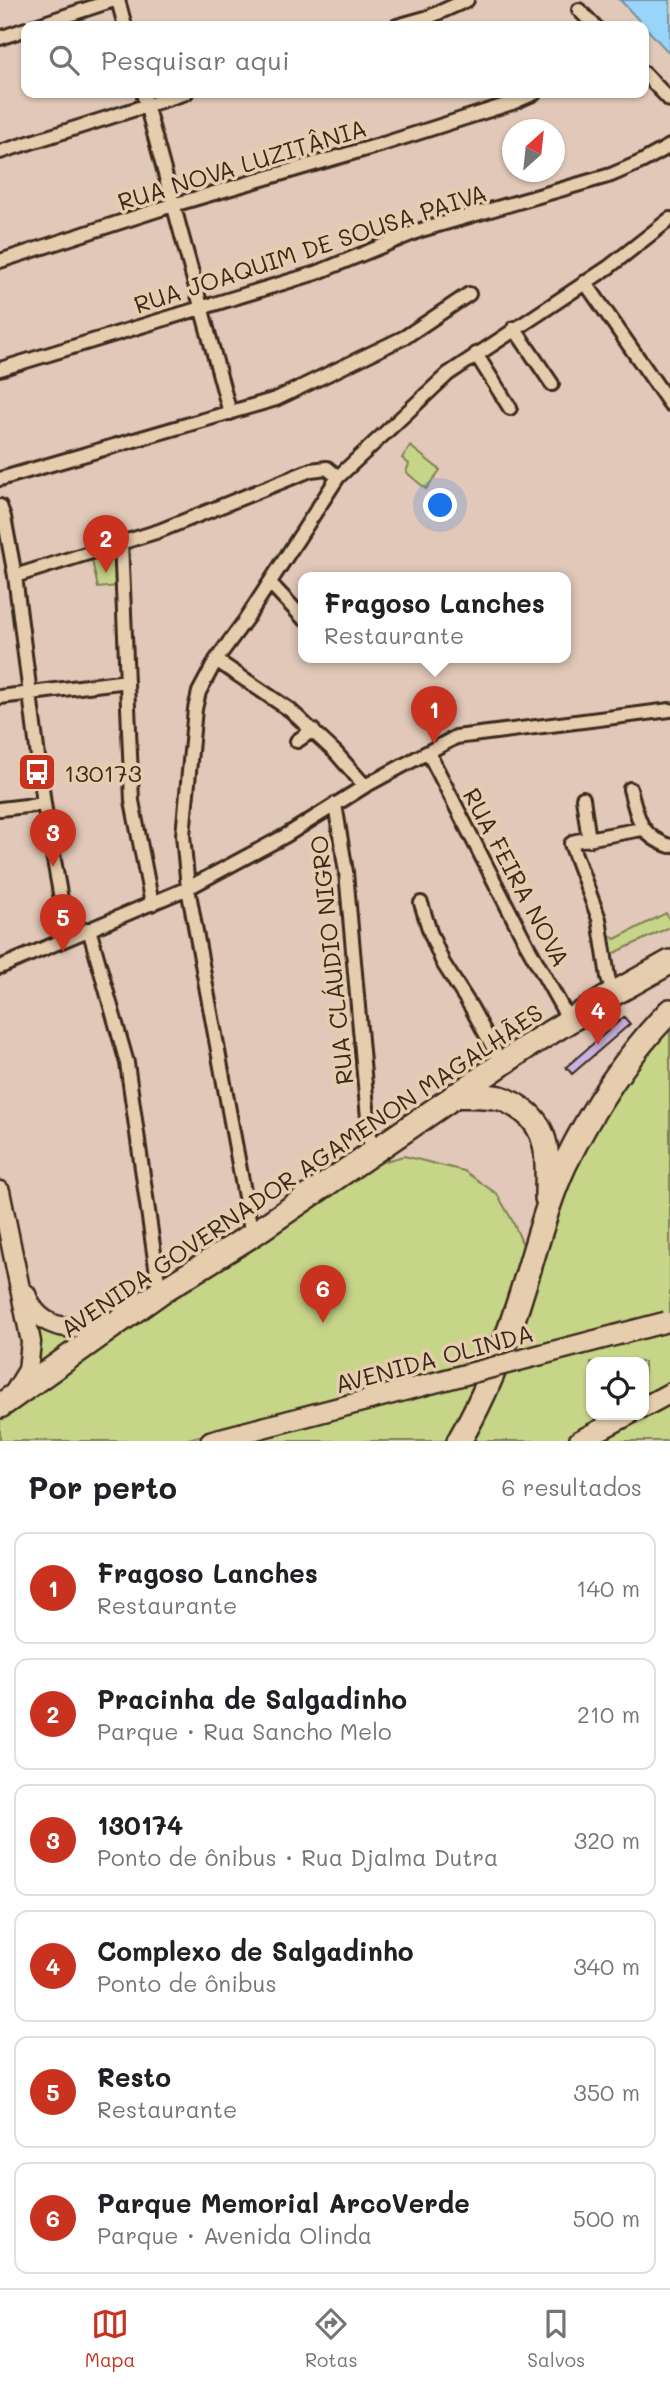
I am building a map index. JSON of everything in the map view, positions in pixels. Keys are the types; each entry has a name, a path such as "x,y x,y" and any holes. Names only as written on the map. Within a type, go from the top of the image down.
{"highway":[{"name":"AVENIDA GOVERNADOR AGAMENON MAGALHÃES","path":"4,1404 162,1292 252,1236 502,1064 613,994 670,962"},
{"path":"459,1441 489,1384 565,1165 611,1083 637,1047 670,1011"},
{"path":"456,1095 501,1098 537,1123 547,1151 547,1212"}],"main road":[{"path":"1,1199 31,1342 30,1358 22,1382 4,1404"},
{"path":"15,1264 29,1302 42,1317 54,1324 86,1329 125,1318"},
{"name":"AVENIDA OLINDA","path":"211,1441 668,1321"},
{"path":"649,1404 670,1393"},
{"path":"579,1441 619,1420"}],"street":[{"path":"51,21 116,0 123,21"},
{"path":"415,21 467,0"},
{"path":"579,10 590,21"},
{"path":"0,38 21,31"},
{"path":"649,78 670,100"},
{"name":"RUA NOVA LUZITÂNIA","path":"0,261 173,205 383,144 524,98"},
{"path":"0,152 145,99 230,413"},
{"name":"RUA JOAQUIM DE SOUSA PAIVA","path":"0,369 316,273 421,230 611,174 670,146"},
{"path":"252,1236 188,888 183,835 199,692 216,660 270,583 338,477 438,383 514,328 585,282 670,219"},
{"path":"585,282 670,404"},
{"path":"0,479 276,399 405,337 469,294"},
{"path":"514,328 552,384"},
{"path":"477,354 510,408"},
{"path":"15,576 159,531 311,470 327,468 338,477"},
{"path":"0,506 15,576 44,804 68,938"},
{"path":"121,542 132,801 152,904"},
{"path":"270,583 298,613"},
{"path":"216,660 280,703 313,730 365,786"},
{"path":"0,697 127,681"},
{"path":"0,967 188,888 285,836 365,786 456,737 670,710"},
{"path":"297,741 313,730"},
{"name":"RUA FEIRA NOVA","path":"428,752 527,945 570,1022"},
{"path":"630,789 642,829 650,837 670,846"},
{"path":"583,798 589,840"},
{"path":"0,809 44,804"},
{"name":"RUA CLÁUDIO NIGRO","path":"335,804 346,872 371,1152"},
{"path":"613,994 599,919 571,846 572,843 642,829"},
{"path":"421,903 429,932 443,963 502,1064"},
{"path":"89,929 127,1062 158,1281 162,1292"}],"green space":[{"path":"410,446 440,470 426,489 406,472 409,464 402,458"},
{"path":"117,552 117,586 98,588 92,560"},
{"path":"666,913 670,927 606,957 605,942 609,935 615,939"},
{"path":"670,1009 670,1315 512,1353 573,1173 595,1125"},
{"path":"404,1156 464,1171 497,1194 528,1256 463,1418 447,1441 208,1441 451,1368 181,1441 0,1441 0,1408 349,1171"},
{"path":"670,1324 670,1387 649,1398 649,1357 586,1357 586,1420 608,1420 568,1441 470,1441 508,1361"},
{"path":"39,1328 76,1339 40,1362"},
{"path":"670,1405 670,1441 602,1441 642,1420 649,1420 649,1416"}],"water":[{"path":"620,0 670,0 670,54 649,31 649,21 640,21"}],"building":[{"path":"624,1017 630,1024 572,1074 566,1067"}],"place":[{"name":"Pracinha de Salgadinho","path":"106,573"},
{"name":"Fragoso Lanches","path":"434,744"},
{"name":"130173","path":"37,772"},
{"name":"130174","path":"53,867"},
{"name":"Resto","path":"63,952"},
{"name":"Complexo de Salgadinho","path":"598,1045"},
{"name":"Parque Memorial ArcoVerde","path":"323,1323"}]}
